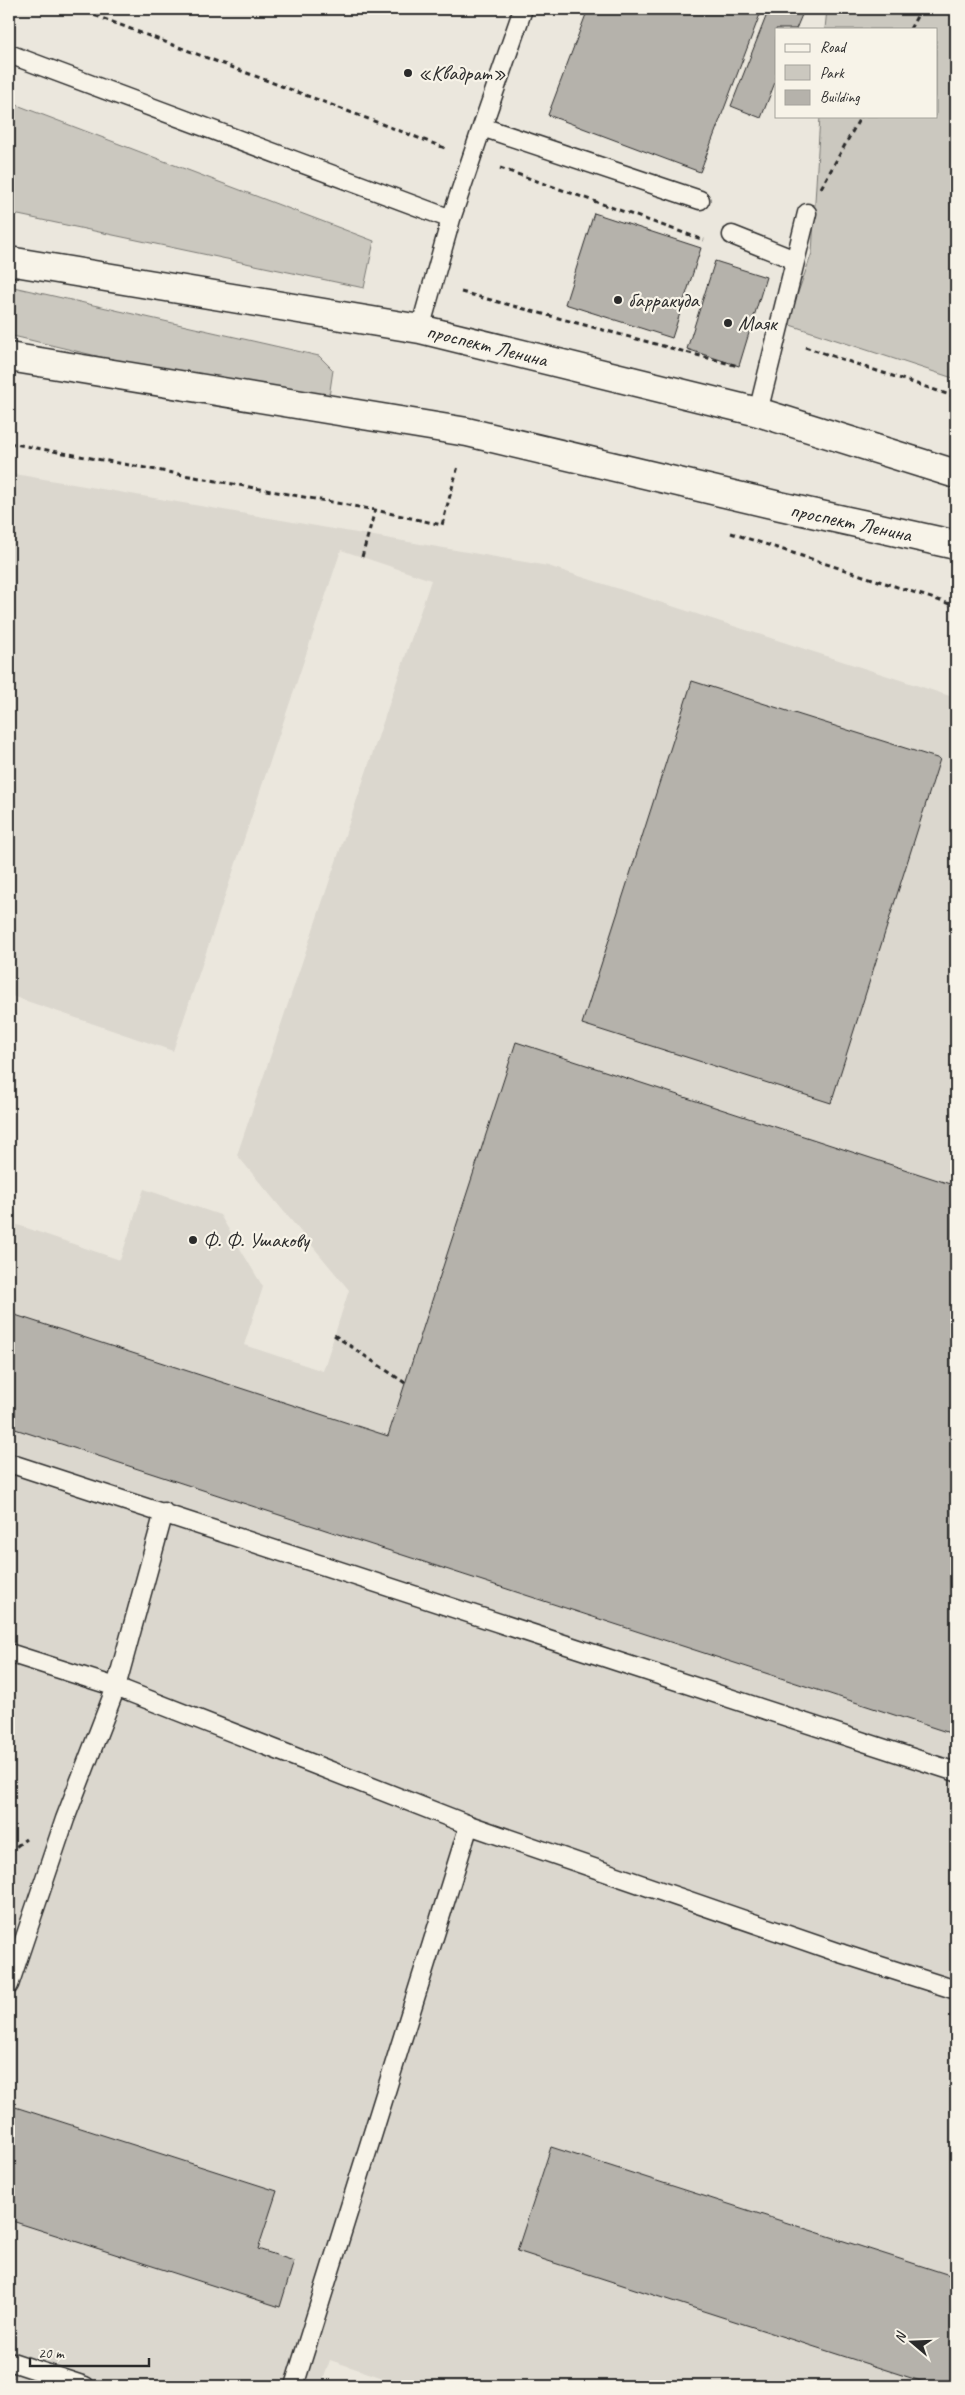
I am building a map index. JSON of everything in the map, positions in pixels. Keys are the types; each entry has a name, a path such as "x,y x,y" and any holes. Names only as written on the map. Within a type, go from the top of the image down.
{"street":[{"name":"проспект Ленина","path":"9,261 420,329 758,412 956,474"},
{"name":"проспект Ленина","path":"9,357 467,432 780,506 956,545"}],"lane":[{"path":"420,329 451,219 523,9"},
{"path":"9,54 451,219"},
{"path":"482,127 700,200"},
{"path":"758,412 807,213"},
{"path":"732,235 795,260"},
{"path":"9,1463 956,1772"},
{"path":"9,1985 65,1819 116,1688 164,1512"},
{"path":"9,1653 116,1688 469,1825 843,1954 956,1990"},
{"path":"294,2386 469,1825"},
{"path":"9,2361 85,2386"}],"path":[{"path":"78,9 472,158 706,240"},
{"path":"911,28 921,9"},
{"path":"807,213 860,118"},
{"path":"432,284 739,366"},
{"path":"776,338 956,397"},
{"path":"9,443 376,510 442,525 460,461"},
{"path":"362,557 376,510"},
{"path":"730,532 956,606"},
{"path":"334,1335 405,1383"}],"shaded area":[{"path":"9,473 548,566 956,698 956,1186 516,1043 388,1436 9,1313 9,1222 120,1260 144,1189 220,1215 263,1287 244,1345 323,1371 349,1290 237,1155 431,580 341,550 173,1051 9,995"},
{"path":"9,1427 956,1735 956,2277 551,2147 517,2250 936,2386 407,2386 330,2360 321,2386 9,2386 9,2220 279,2307 294,2261 258,2249 276,2191 9,2105"}],"green space":[{"path":"827,9 956,9 956,379 787,324 812,253 820,118 938,118 938,28 825,28"},
{"path":"9,102 374,241 364,288 9,213"},
{"path":"9,286 319,356 333,370 329,397 310,407 9,335"}],"building":[{"path":"588,9 762,9 700,172 548,115"},
{"path":"769,9 804,10 796,28 775,28 775,83 761,118 731,106"},
{"path":"594,213 701,248 672,338 565,304"},
{"path":"715,261 766,277 739,366 687,349"},
{"path":"692,681 940,759 831,1103 582,1024"},
{"path":"516,1042 956,1186 956,1735 9,1427 9,1313 388,1436"},
{"path":"9,2105 277,2191 258,2249 294,2261 280,2307 9,2220"},
{"path":"551,2147 956,2277 956,2386 936,2386 517,2251"}],"place":[{"name":"«Квадрат»","path":"408,73"},
{"name":"барракуда","path":"618,300"},
{"name":"Маяк","path":"728,323"},
{"name":"Ф. Ф. Ушакову","path":"193,1240"}]}
